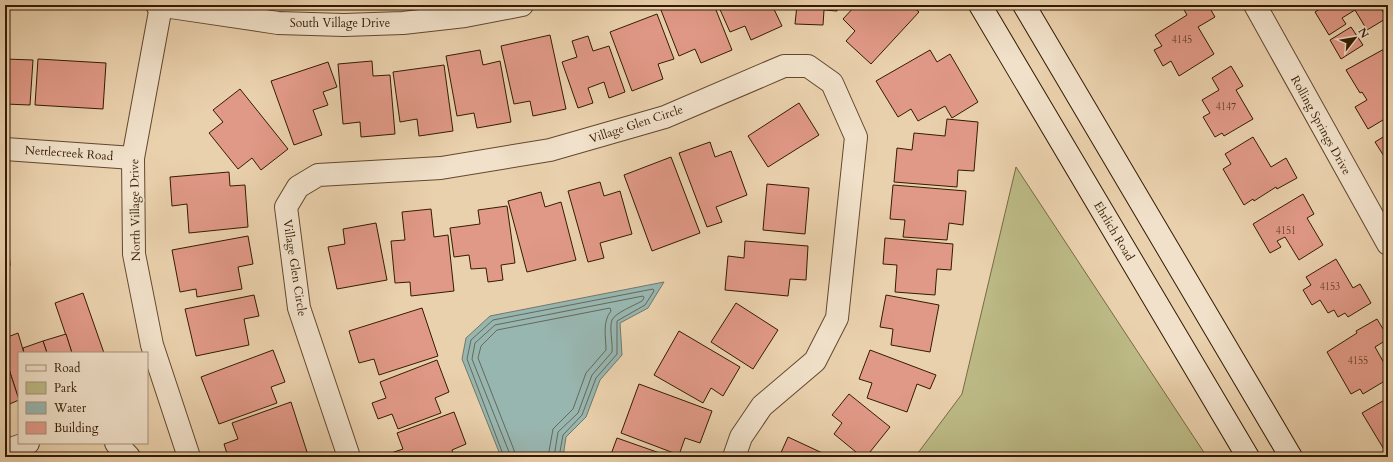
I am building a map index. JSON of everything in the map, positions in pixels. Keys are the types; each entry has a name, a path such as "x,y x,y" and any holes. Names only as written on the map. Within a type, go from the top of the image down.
{"street":[{"name":"South Village Drive","path":"159,5 278,23 344,25 403,23 457,17 522,5"},
{"name":"North Village Drive","path":"159,5 133,158 134,254 152,345 189,457"},
{"name":"Ehrlich Road","path":"980,5 1248,457"},
{"path":"1024,5 1291,457"},
{"name":"Rolling Springs Drive","path":"1255,5 1388,244"},
{"name":"Village Glen Circle","path":"349,457 299,308 286,207 298,187 318,176 441,168 550,150 665,117 784,66 808,66 832,83 856,137 837,318 815,361 762,406 741,437 734,457"},
{"name":"Nettlecreek Road","path":"5,149 133,158"},
{"path":"5,451 25,444"},
{"path":"117,444 129,457"}],"green space":[{"path":"1016,167 1207,457 915,457 962,394"}],"water":[{"path":"664,282 648,308 620,323 622,355 600,380 586,417 566,437 563,457 501,457 462,359 466,338 490,316"}],"building":[{"path":"659,5 714,5 732,50 701,63 695,49 679,56"},
{"path":"718,5 772,5 782,26 751,40 745,26 730,32"},
{"path":"797,5 838,5 837,11 824,10 823,25 795,24"},
{"path":"856,5 911,5 919,12 871,64 846,41 855,31 843,19"},
{"path":"1188,5 1208,5 1215,17 1198,27 1214,54 1179,76 1171,61 1163,66 1154,50 1162,46 1155,35 1187,15 1183,8"},
{"path":"1326,5 1379,5 1387,18 1367,30 1355,10 1342,18 1346,24 1329,35 1315,12"},
{"path":"657,14 674,59 658,64 663,79 632,91 610,32"},
{"path":"1351,27 1363,45 1341,59 1330,40"},
{"path":"550,35 566,109 533,116 530,101 514,104 501,46"},
{"path":"588,36 593,51 609,46 625,92 609,98 604,82 588,88 593,103 578,108 562,62 577,57 572,41"},
{"path":"1386,48 1388,51 1388,117 1368,129 1355,107 1367,100 1362,92 1360,93 1346,70"},
{"path":"480,50 483,65 500,61 511,122 477,128 474,113 457,116 446,56"},
{"path":"930,50 937,62 950,54 978,102 952,118 945,106 918,121 911,109 898,117 876,81"},
{"path":"5,59 33,60 30,105 5,104"},
{"path":"38,59 106,63 103,109 35,105"},
{"path":"372,61 373,76 390,75 395,134 361,137 360,122 343,124 338,64"},
{"path":"328,62 337,87 323,92 328,105 313,110 322,135 294,145 271,81"},
{"path":"444,65 453,131 419,136 417,119 400,122 393,72"},
{"path":"1231,66 1243,86 1236,90 1253,119 1224,136 1222,133 1215,137 1203,117 1210,113 1202,100 1219,90 1212,78"},
{"path":"240,89 288,149 261,170 252,158 238,169 209,133 223,122 213,110"},
{"path":"799,103 819,135 768,167 748,136"},
{"path":"947,119 978,122 974,171 958,170 957,187 894,182 897,148 912,150 914,133 945,136"},
{"path":"1388,134 1388,160 1387,161 1375,142"},
{"path":"1253,137 1271,167 1286,158 1297,178 1277,189 1276,187 1254,201 1253,199 1244,205 1223,169 1231,164 1225,154"},
{"path":"710,142 715,157 731,151 747,195 716,207 722,222 707,227 679,153"},
{"path":"671,157 700,233 652,251 624,175"},
{"path":"229,172 230,186 245,185 248,227 189,233 187,204 172,206 170,177"},
{"path":"600,182 604,196 620,191 632,234 600,243 604,258 588,262 568,191"},
{"path":"767,184 809,188 805,234 763,230"},
{"path":"893,185 966,191 963,225 949,223 947,240 903,237 905,220 890,219"},
{"path":"541,192 545,207 561,202 576,260 527,272 508,201"},
{"path":"1303,194 1314,214 1307,218 1323,245 1299,260 1285,237 1277,241 1281,247 1270,253 1253,224"},
{"path":"6,204 10,266 5,266"},
{"path":"507,206 515,263 501,265 503,280 488,282 486,268 471,269 469,255 454,257 450,228 480,224 478,210"},
{"path":"431,209 434,237 448,235 454,291 411,296 410,282 395,283 391,241 405,240 402,212"},
{"path":"376,223 387,280 337,289 328,247 345,244 343,229"},
{"path":"248,236 253,264 238,267 242,289 197,297 196,289 180,292 172,250"},
{"path":"885,238 953,244 951,270 937,269 935,295 895,292 897,265 883,264"},
{"path":"745,241 808,246 806,280 790,279 788,296 725,290 728,256 744,258"},
{"path":"1336,259 1353,288 1360,284 1371,303 1348,317 1345,313 1338,317 1334,310 1328,313 1320,300 1312,305 1303,290 1311,285 1306,277"},
{"path":"83,293 104,352 72,352 55,303"},
{"path":"254,295 259,316 244,319 249,345 196,356 185,309"},
{"path":"886,295 939,305 930,352 891,345 893,329 880,327"},
{"path":"736,303 778,330 753,369 711,342"},
{"path":"422,308 438,356 379,375 374,359 359,363 349,331"},
{"path":"1377,319 1388,337 1388,339 1375,347 1388,370 1388,379 1363,394 1360,389 1351,394 1327,352 1357,333 1356,331"},
{"path":"679,331 740,367 723,396 711,388 703,403 654,375"},
{"path":"18,333 24,352 18,352 18,397 5,357 5,338"},
{"path":"66,334 72,352 47,352 43,341"},
{"path":"43,341 47,352 24,352 23,348"},
{"path":"273,350 285,382 271,387 277,403 219,424 201,377"},
{"path":"870,350 936,375 930,389 917,384 907,412 867,398 872,383 859,379"},
{"path":"5,357 18,400 5,406"},
{"path":"437,360 449,392 435,398 441,413 398,429 392,414 378,419 372,403 386,398 380,382"},
{"path":"639,384 712,411 700,443 685,438 679,455 621,433"},
{"path":"849,394 890,427 866,457 862,457 834,434 842,423 832,415"},
{"path":"1388,398 1388,456 1362,413"},
{"path":"291,402 307,452 292,457 228,457 224,444 238,439 232,423"},
{"path":"454,412 466,444 452,450 454,457 389,457 388,454 403,449 397,433"},
{"path":"788,437 831,457 779,457"},
{"path":"617,438 671,457 610,457"}]}
